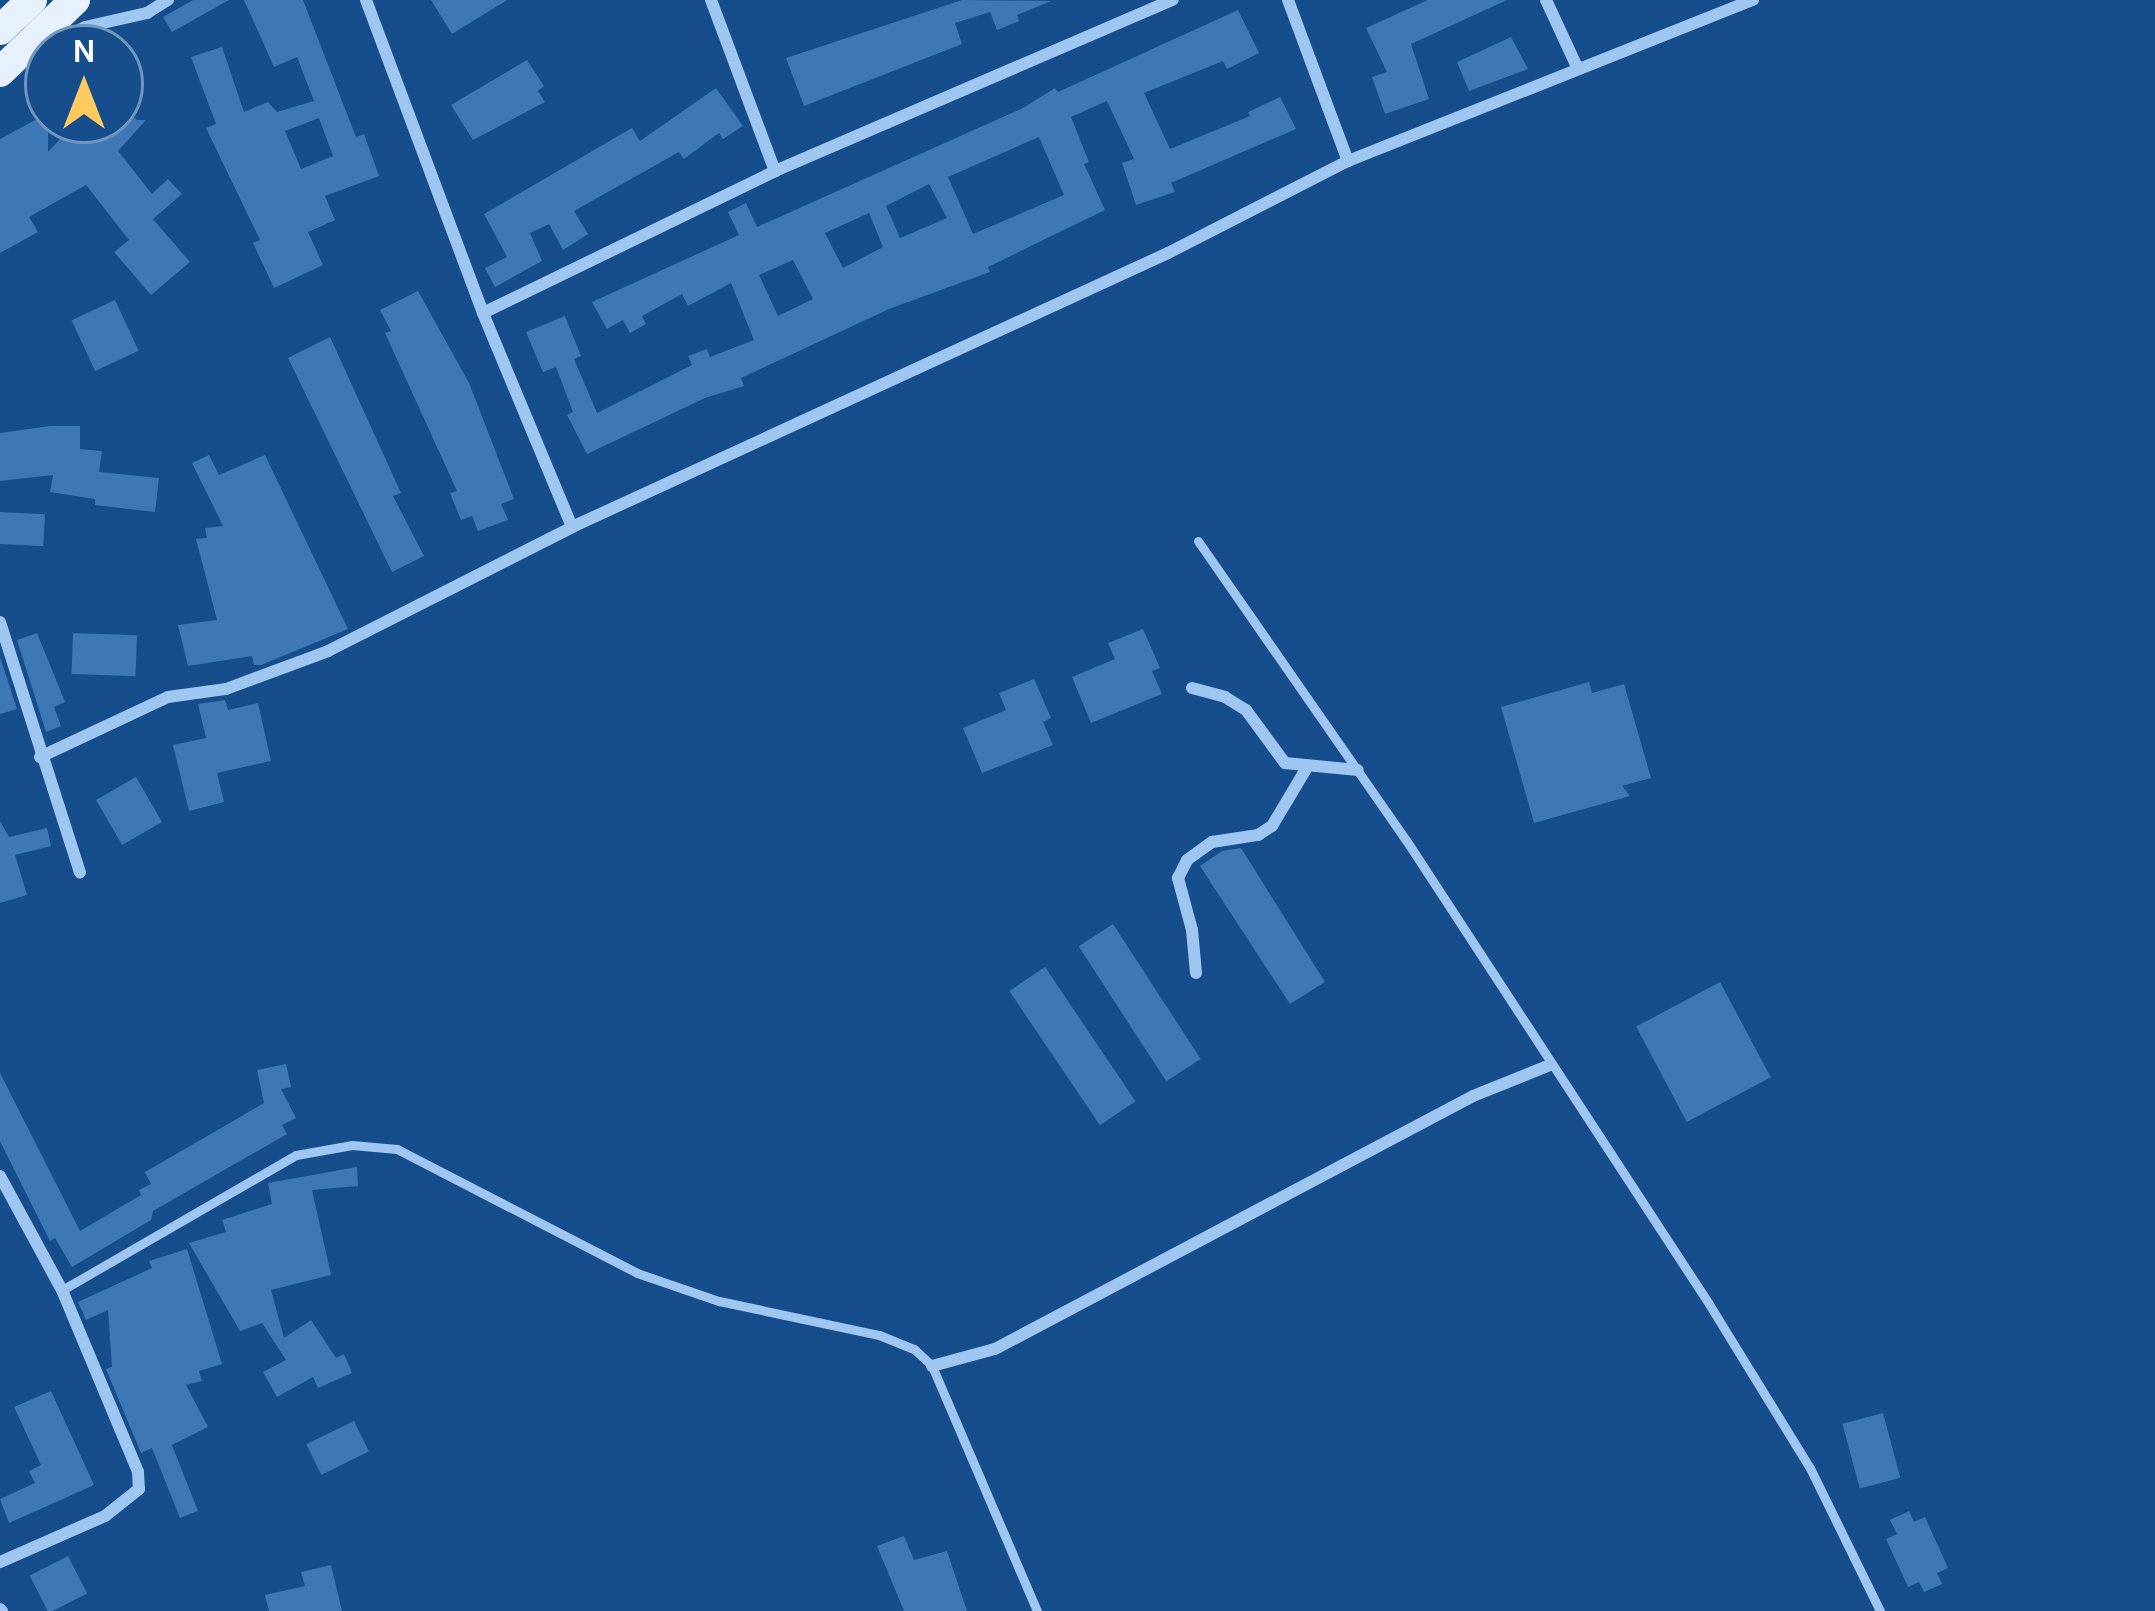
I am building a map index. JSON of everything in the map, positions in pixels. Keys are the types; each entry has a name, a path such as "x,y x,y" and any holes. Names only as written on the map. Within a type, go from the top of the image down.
{"main road":[{"path":"0,30 32,0"},
{"path":"4,69 75,0"}],"street":[{"path":"4,69 86,26 147,14 169,0"},
{"path":"366,0 482,313 572,527"},
{"path":"711,0 775,170"},
{"path":"482,313 775,170 1173,0"},
{"path":"1288,0 1348,161"},
{"path":"1546,0 1578,69"},
{"path":"40,757 168,698 226,689 328,651 572,527 1168,253 1348,161 1753,0"},
{"path":"0,622 80,873"},
{"path":"1192,688 1225,697 1246,710 1285,763 1306,769 1358,770"},
{"path":"1196,974 1192,930 1178,878 1187,860 1212,842 1258,836 1272,826 1306,769"},
{"path":"932,1366 994,1349 1473,1096 1550,1065"},
{"path":"0,1177 62,1290 138,1472 139,1489 105,1516 0,1562"}],"lane":[{"path":"1198,542 1358,770 1781,1418 1880,1611"},
{"path":"62,1290 296,1155 352,1144 397,1150 637,1273 719,1300 878,1335 914,1348 932,1366 1037,1611"}],"building":[{"path":"193,0 229,0 172,32 163,17"},
{"path":"244,0 303,0 356,137 364,134 379,176 325,196 335,220 308,232 323,265 274,288 253,243 260,240 206,128 216,124 191,57 222,47 244,112 268,102 277,112 314,101 297,57 274,67","holes":["319,118 333,156 301,169 285,131"]},
{"path":"431,0 507,0 452,34"},
{"path":"962,0 1051,1 1017,15 1019,21 997,30 990,12 955,23 962,44 804,106 786,58"},
{"path":"1428,0 1507,0 1411,44 1429,99 1385,114 1372,77 1387,72 1366,28"},
{"path":"1238,10 1259,53 1227,69 1223,61 1144,93 1170,149 1250,116 1248,112 1280,97 1296,129 1171,183 1175,192 1136,205 1122,163 1134,159 1107,101 1071,117 1089,162 1084,164 1105,210 988,267 990,272 889,309 741,378 744,386 705,398 587,454 567,415 573,412 556,367 543,372 526,332 565,316 581,356 574,359 597,413 692,365 688,356 707,349 710,357 754,340 731,283 688,306 682,294 642,316 646,324 630,333 623,320 607,329 592,302 739,235 728,212 746,203 757,227 1023,108 1055,88 1058,92","holes":["1039,137 1064,195 973,234 948,177","929,184 947,218 900,238 886,206","869,213 883,247 843,268 825,233","793,260 813,299 778,316 759,275"]},
{"path":"1511,37 1528,69 1469,91 1457,62"},
{"path":"527,60 544,86 538,91 545,102 473,140 451,105"},
{"path":"716,88 743,126 723,139 719,133 684,159 679,152 574,211 588,234 563,250 549,224 530,233 542,261 495,287 485,268 507,257 484,214 632,128 640,141"},
{"path":"24,126 24,144 48,144 48,152 56,144 124,144 118,151 152,194 168,179 182,194 153,219 190,262 151,295 114,252 129,240 86,185 29,217 38,232 0,253 0,139"},
{"path":"418,291 469,383 514,499 501,504 508,520 478,531 472,516 461,520 450,493 457,491 385,333 391,331 380,310"},
{"path":"115,300 139,351 95,371 71,320"},
{"path":"330,337 401,493 393,496 424,556 392,572 288,358"},
{"path":"80,426 80,449 102,451 99,472 159,478 155,512 95,505 95,499 50,492 53,475 0,481 0,433"},
{"path":"209,455 219,475 265,455 348,629 261,665 254,665 252,656 188,666 178,625 217,620 196,539 207,538 205,528 223,526 192,463"},
{"path":"0,512 45,514 43,546 0,544"},
{"path":"1143,629 1160,668 1152,671 1162,694 1091,723 1072,677 1115,659 1108,643"},
{"path":"37,633 65,702 54,707 61,726 46,732 17,640"},
{"path":"73,633 137,635 136,676 72,674"},
{"path":"0,657 17,709 0,714"},
{"path":"1034,679 1051,718 1043,722 1053,745 982,773 963,728 1006,710 999,693"},
{"path":"1589,682 1592,693 1624,684 1651,778 1622,786 1630,796 1534,823 1501,707"},
{"path":"225,700 228,710 258,703 271,761 217,773 224,802 189,811 173,745 206,738 198,704"},
{"path":"136,777 162,822 122,845 96,800"},
{"path":"0,821 9,837 47,828 51,846 15,855 27,895 0,903"},
{"path":"1241,848 1325,982 1290,1004 1200,866 1222,851"},
{"path":"1113,924 1201,1059 1166,1081 1079,946"},
{"path":"1045,967 1136,1101 1100,1125 1009,991"},
{"path":"1720,982 1771,1077 1687,1122 1636,1027"},
{"path":"286,1064 291,1087 281,1089 296,1118 282,1125 287,1134 153,1211 151,1220 72,1267 55,1238 50,1241 0,1141 0,1073 80,1231 141,1195 139,1190 151,1184 145,1172 264,1103 257,1070"},
{"path":"357,1167 358,1186 312,1190 331,1275 271,1290 284,1338 311,1320 336,1358 344,1354 352,1373 318,1388 313,1377 277,1397 263,1372 286,1360 262,1323 240,1331 189,1243 226,1232 222,1220 272,1204 268,1183"},
{"path":"187,1249 222,1364 199,1371 202,1381 186,1385 208,1427 172,1445 198,1511 180,1518 152,1448 141,1453 106,1369 112,1367 108,1310 86,1320 78,1302 152,1268 149,1261"},
{"path":"51,1391 94,1485 9,1523 0,1499 35,1483 29,1471 41,1465 14,1407"},
{"path":"1883,1413 1900,1478 1860,1489 1842,1424"},
{"path":"354,1421 369,1452 321,1475 306,1444"},
{"path":"1909,1511 1914,1522 1925,1517 1948,1568 1937,1573 1942,1584 1924,1592 1919,1582 1908,1587 1886,1539 1897,1534 1890,1520"},
{"path":"904,1536 914,1560 947,1551 967,1611 904,1611 877,1546"},
{"path":"68,1556 87,1593 48,1611 30,1576"},
{"path":"331,1565 342,1611 269,1611 265,1595 305,1586 301,1572"}]}
